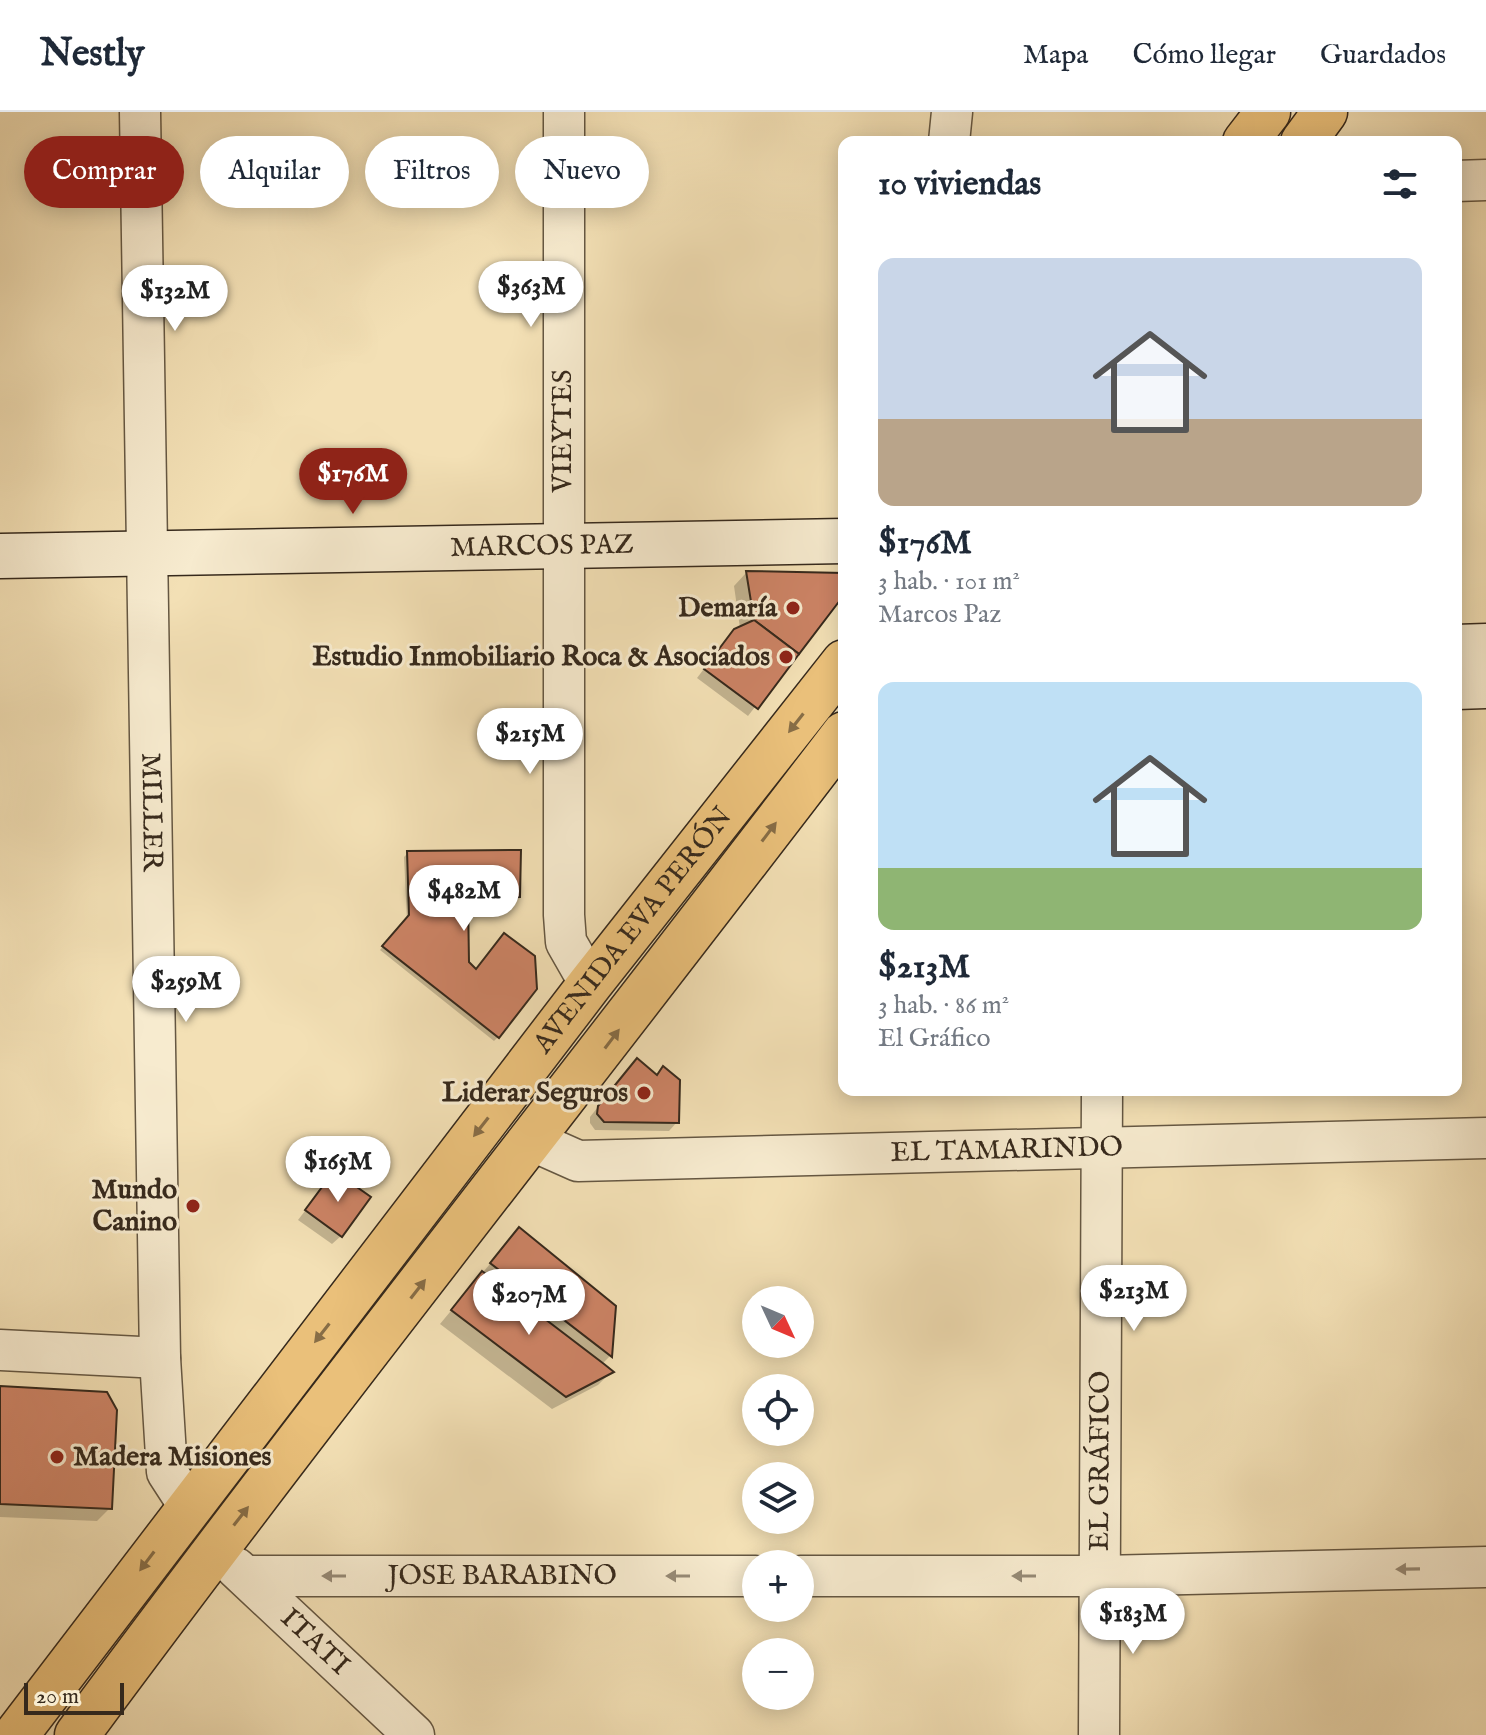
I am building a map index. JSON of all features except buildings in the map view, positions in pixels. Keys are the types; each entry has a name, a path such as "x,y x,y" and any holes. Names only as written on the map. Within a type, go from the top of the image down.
{"main road":[{"path":"1250,136 1268,112"},
{"path":"1307,136 1325,112"},
{"name":"AVENIDA EVA PERÓN","path":"16,1735 590,984 838,670"},
{"name":"AVENIDA EVA PERÓN","path":"77,1735 230,1564 533,1141 838,742"}],"street":[{"name":"MILLER","path":"140,112 160,1358 167,1472 189,1506"},
{"name":"VIEYTES","path":"564,112 564,915 566,942 590,984"},
{"path":"950,136 952,112"},
{"path":"1462,181 1486,180"},
{"name":"MARCOS PAZ","path":"0,556 838,541"},
{"path":"1462,647 1486,646"},
{"path":"1462,687 1486,686"},
{"name":"EL GRÁFICO","path":"1099,1735 1102,1096"},
{"name":"EL TAMARINDO","path":"533,1141 578,1161 1102,1145 1486,1138"},
{"path":"0,1350 160,1358"},
{"name":"JOSE BARABINO","path":"230,1564 742,1576"},
{"name":"ITATI","path":"230,1564 414,1735"},
{"path":"814,1576 1102,1576 1486,1567"}],"place":[{"name":"Demaría","path":"793,608"},
{"name":"Estudio Inmobiliario Roca & Asociados","path":"786,657"},
{"name":"Liderar Seguros","path":"644,1093"},
{"name":"Mundo Canino","path":"193,1206"},
{"name":"Madera Misiones","path":"57,1457"}]}
